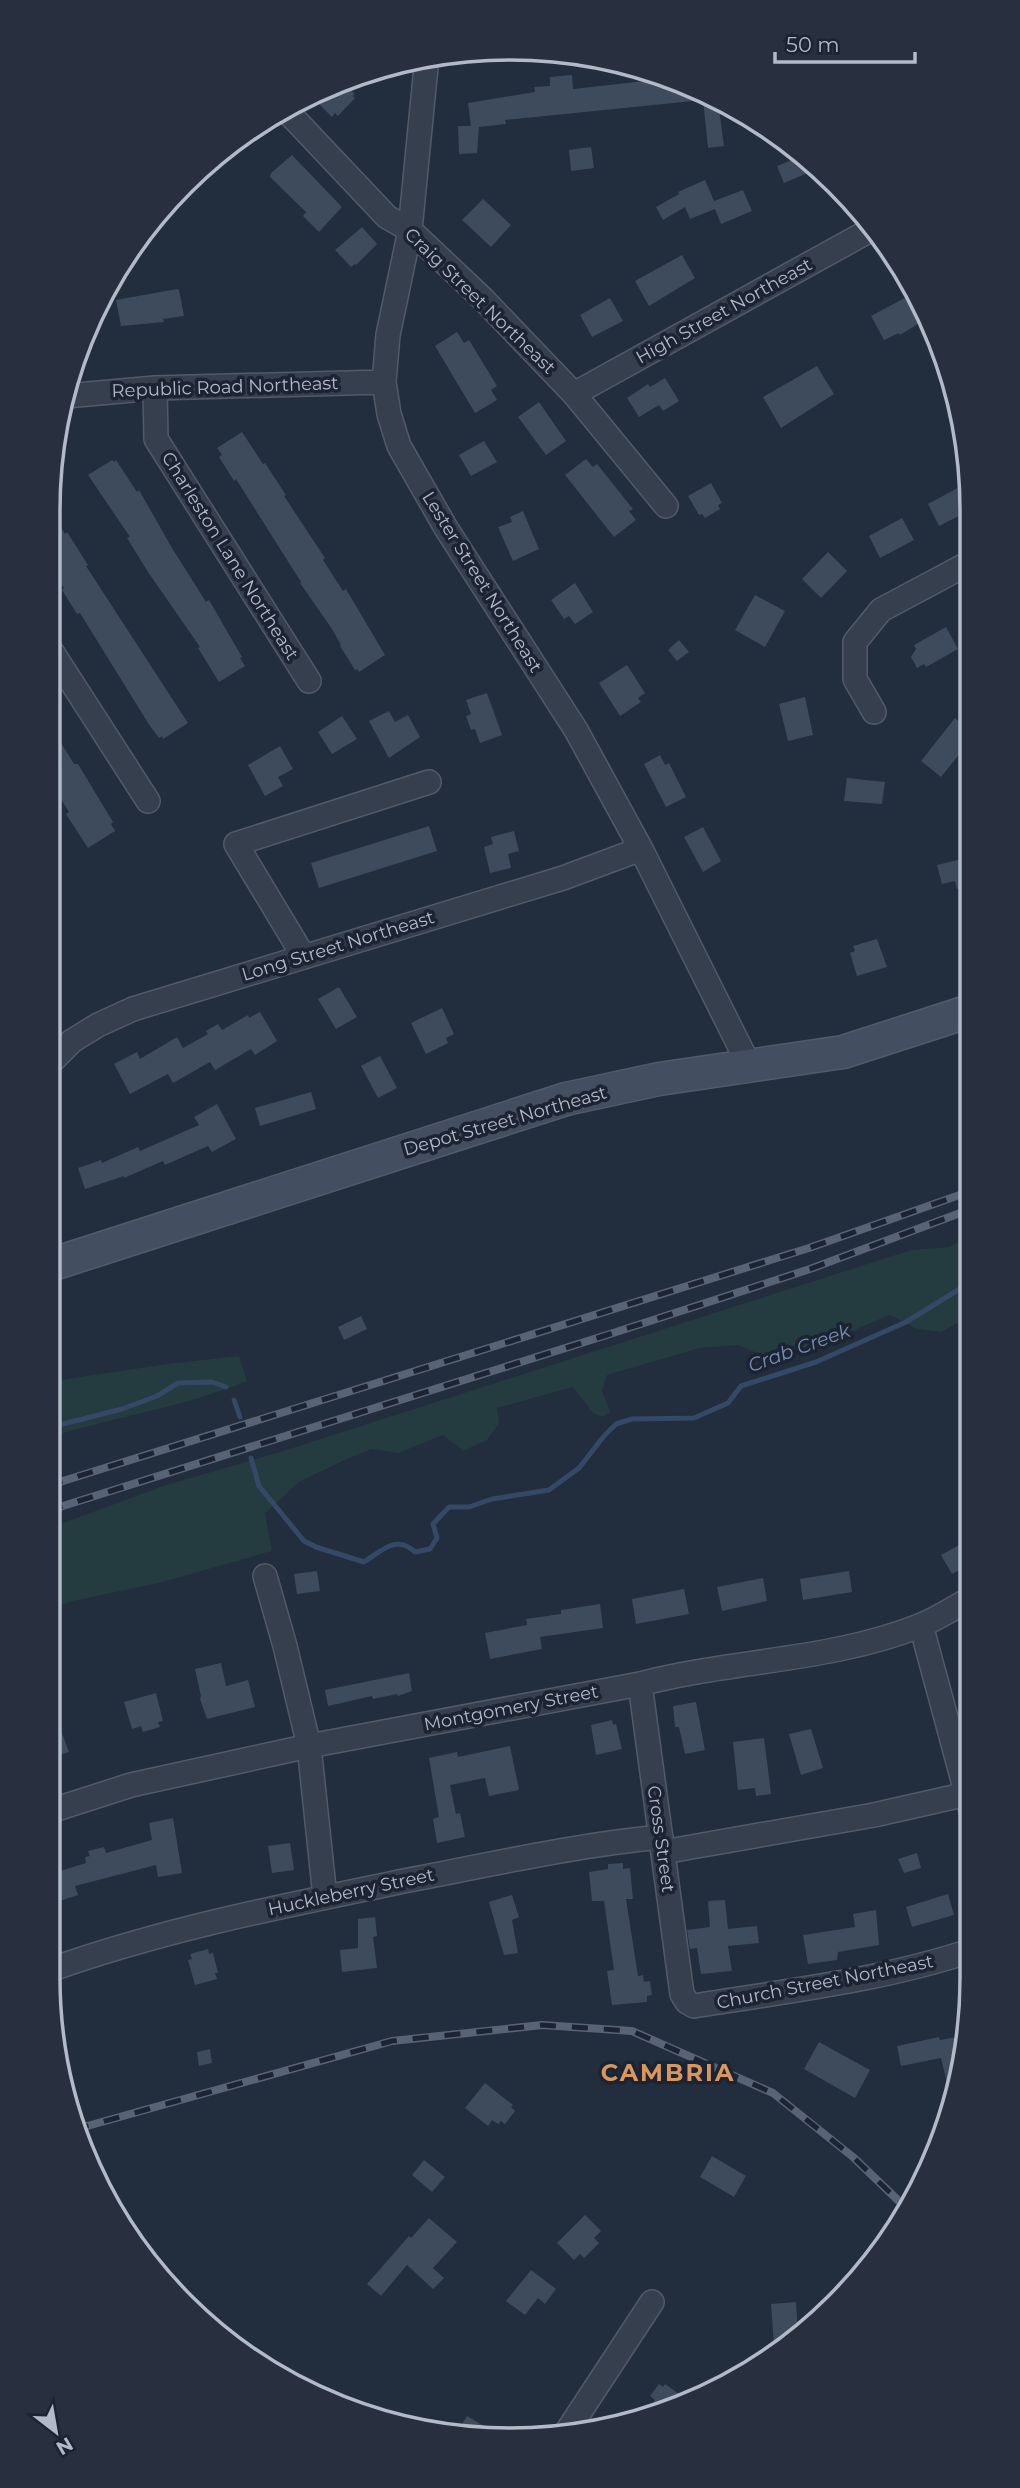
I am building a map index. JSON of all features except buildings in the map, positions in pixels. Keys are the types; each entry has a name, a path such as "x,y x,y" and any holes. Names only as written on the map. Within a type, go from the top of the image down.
{"main road":[{"name":"Depot Street Northeast","path":"60,1262 566,1099 659,1079 843,1052 960,1014"}],"street":[{"name":"Lester Street Northeast","path":"426,67 410,229 388,335 384,382 388,414 399,446 446,528 576,730 641,849 750,1067"},
{"name":"Craig Street Northeast","path":"292,116 387,217 410,229 482,298 574,394 666,506"},
{"name":"High Street Northeast","path":"574,394 865,233"},
{"name":"Republic Road Northeast","path":"74,395 155,388 384,382"},
{"name":"Charleston Lane Northeast","path":"155,388 156,439 309,681"},
{"path":"874,712 855,678 855,642 881,610 960,567"},
{"path":"60,664 148,801"},
{"path":"304,957 236,844 429,782"},
{"name":"Long Street Northeast","path":"60,1053 72,1041 98,1025 133,1009 563,878 641,849"},
{"path":"265,1576 309,1746 325,1897"},
{"name":"Montgomery Street","path":"60,1808 131,1784 309,1746 639,1684 678,1674 873,1641 921,1625 960,1604"},
{"path":"921,1625 960,1767"},
{"name":"Cross Street","path":"639,1684 682,1994"},
{"name":"Huckleberry Street","path":"60,1967 207,1923 603,1842 662,1844 960,1805"},
{"name":"Church Street Northeast","path":"682,1994 687,2002 694,2006 838,1983 960,1954"},
{"path":"575,2424 652,2302"}],"green space":[{"path":"960,1241 960,1322 941,1332 918,1329 889,1315 846,1334 771,1359 738,1345 700,1348 607,1375 602,1391 610,1412 602,1417 593,1413 573,1387 497,1408 499,1423 487,1440 463,1451 443,1435 399,1453 371,1449 299,1482 265,1513 272,1551 163,1582 60,1605 60,1524 163,1486 280,1452 911,1250 949,1247"},
{"path":"239,1356 247,1381 199,1398 60,1434 60,1380"}],"waterway":[{"name":"Crab Creek","path":"251,1458 259,1486 304,1541 364,1562 395,1544 402,1544 415,1552 430,1549 437,1538 433,1524 449,1507 469,1507 492,1499 549,1490 579,1468 616,1424 632,1419 694,1418 728,1403 741,1386 816,1362 906,1322 960,1289"},
{"name":"Crab Creek","path":"60,1425 122,1409 157,1396 178,1383 212,1382 226,1387"},
{"name":"Crab Creek","path":"234,1400 240,1417"}],"railway":[{"path":"60,1482 809,1248 960,1195"},
{"path":"60,1507 810,1269 960,1213"},
{"path":"85,2127 392,2041 542,2025 632,2031 773,2093 853,2157 900,2202"}],"district":[{"name":"CAMBRIA","path":"668,2072"}]}
